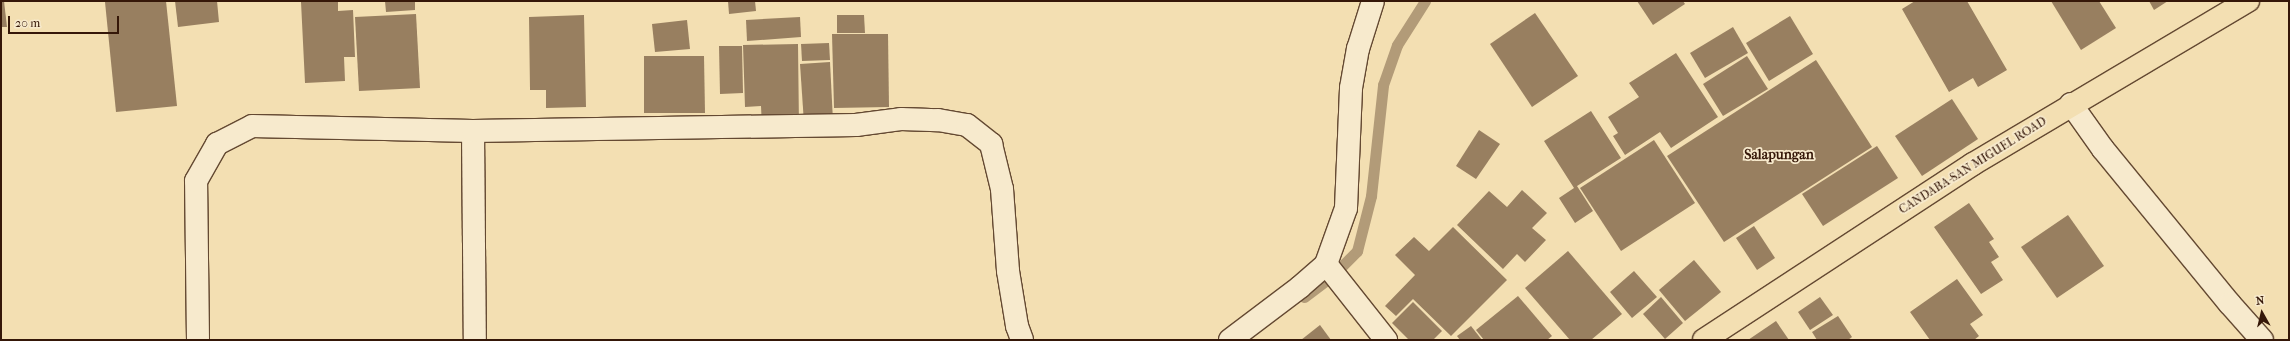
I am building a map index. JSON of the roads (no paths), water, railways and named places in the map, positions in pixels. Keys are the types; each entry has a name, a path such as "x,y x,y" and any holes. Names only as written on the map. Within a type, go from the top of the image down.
{"main road":[{"name":"CANDABA-SAN MIGUEL ROAD","path":"1704,340 1973,164 2071,104 2248,1"}],"street":[{"path":"1230,340 1328,266 1346,208 1351,88 1358,49 1373,1"},
{"path":"2071,104 2103,149 2230,304 2262,340"},
{"path":"198,340 196,181 217,144 252,126 473,131 856,124 901,119 938,120 967,125 991,144 1002,189 1008,271 1017,326 1022,340"},
{"path":"473,131 475,340"},
{"path":"1328,266 1386,340"}],"waterway":[{"path":"1304,297 1331,277 1357,251 1371,196 1383,85 1397,45 1425,1"}],"district":[{"name":"Salapungan","path":"1779,155"}]}
